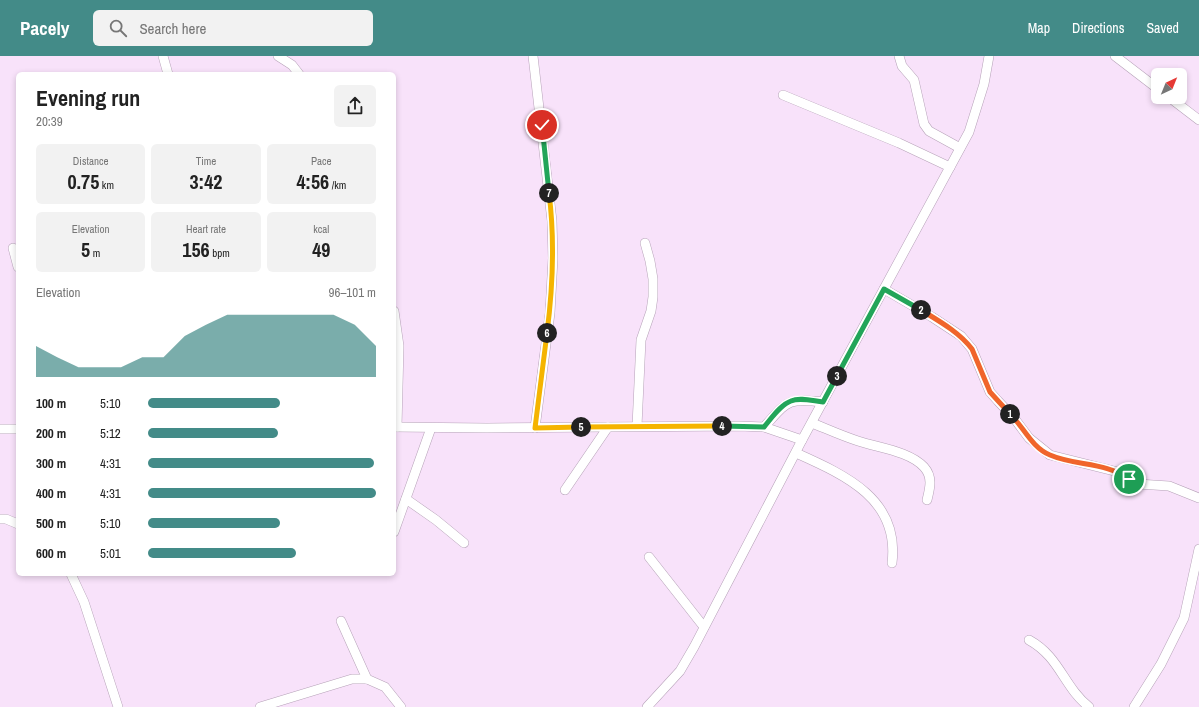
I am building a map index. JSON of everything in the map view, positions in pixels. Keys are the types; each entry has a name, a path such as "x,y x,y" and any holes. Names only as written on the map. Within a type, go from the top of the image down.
{"street":[{"path":"164,56 168,72"},
{"path":"278,56 292,65 297,72"},
{"path":"533,56 552,221 553,258 550,313 535,428"},
{"path":"899,56 902,66 914,80 924,124 936,136 960,148"},
{"path":"647,707 680,671 796,454 802,440 969,132 984,84 989,56"},
{"path":"1115,56 1151,84"},
{"path":"783,94 899,143 950,168"},
{"path":"1178,104 1199,120"},
{"path":"637,426 641,340 651,311 653,297 653,279 645,243"},
{"path":"14,248 16,258"},
{"path":"884,289 961,336 972,349 990,392 1014,418 1029,438 1042,450 1050,455 1123,474 1138,484 1169,486 1199,498"},
{"path":"396,325 399,346 396,407"},
{"path":"764,427 784,406 791,401 800,400 823,402"},
{"path":"812,423 854,440 898,453 915,460 924,468 930,477 928,500"},
{"path":"396,427 764,427 802,440"},
{"path":"565,490 608,427"},
{"path":"396,526 430,428"},
{"path":"0,429 16,429"},
{"path":"796,454 836,471 863,490 874,500 890,526 894,541 892,563"},
{"path":"406,499 436,520 464,543"},
{"path":"0,518 16,523"},
{"path":"1134,707 1161,664 1184,618 1199,549"},
{"path":"649,557 704,627"},
{"path":"71,576 84,602 118,707"},
{"path":"341,621 367,679"},
{"path":"1029,640 1041,647 1050,656 1070,688 1088,707"},
{"path":"260,707 270,706 352,679 367,679 384,687 401,707"}],"route":[{"path":"542,125 552,221 553,258 550,313 535,428 637,426 764,427 784,406 791,401 800,400 823,402 884,289 961,336 972,349 990,392 1014,418 1029,438 1042,450 1050,455 1101,466 1123,474 1129,479"}]}
